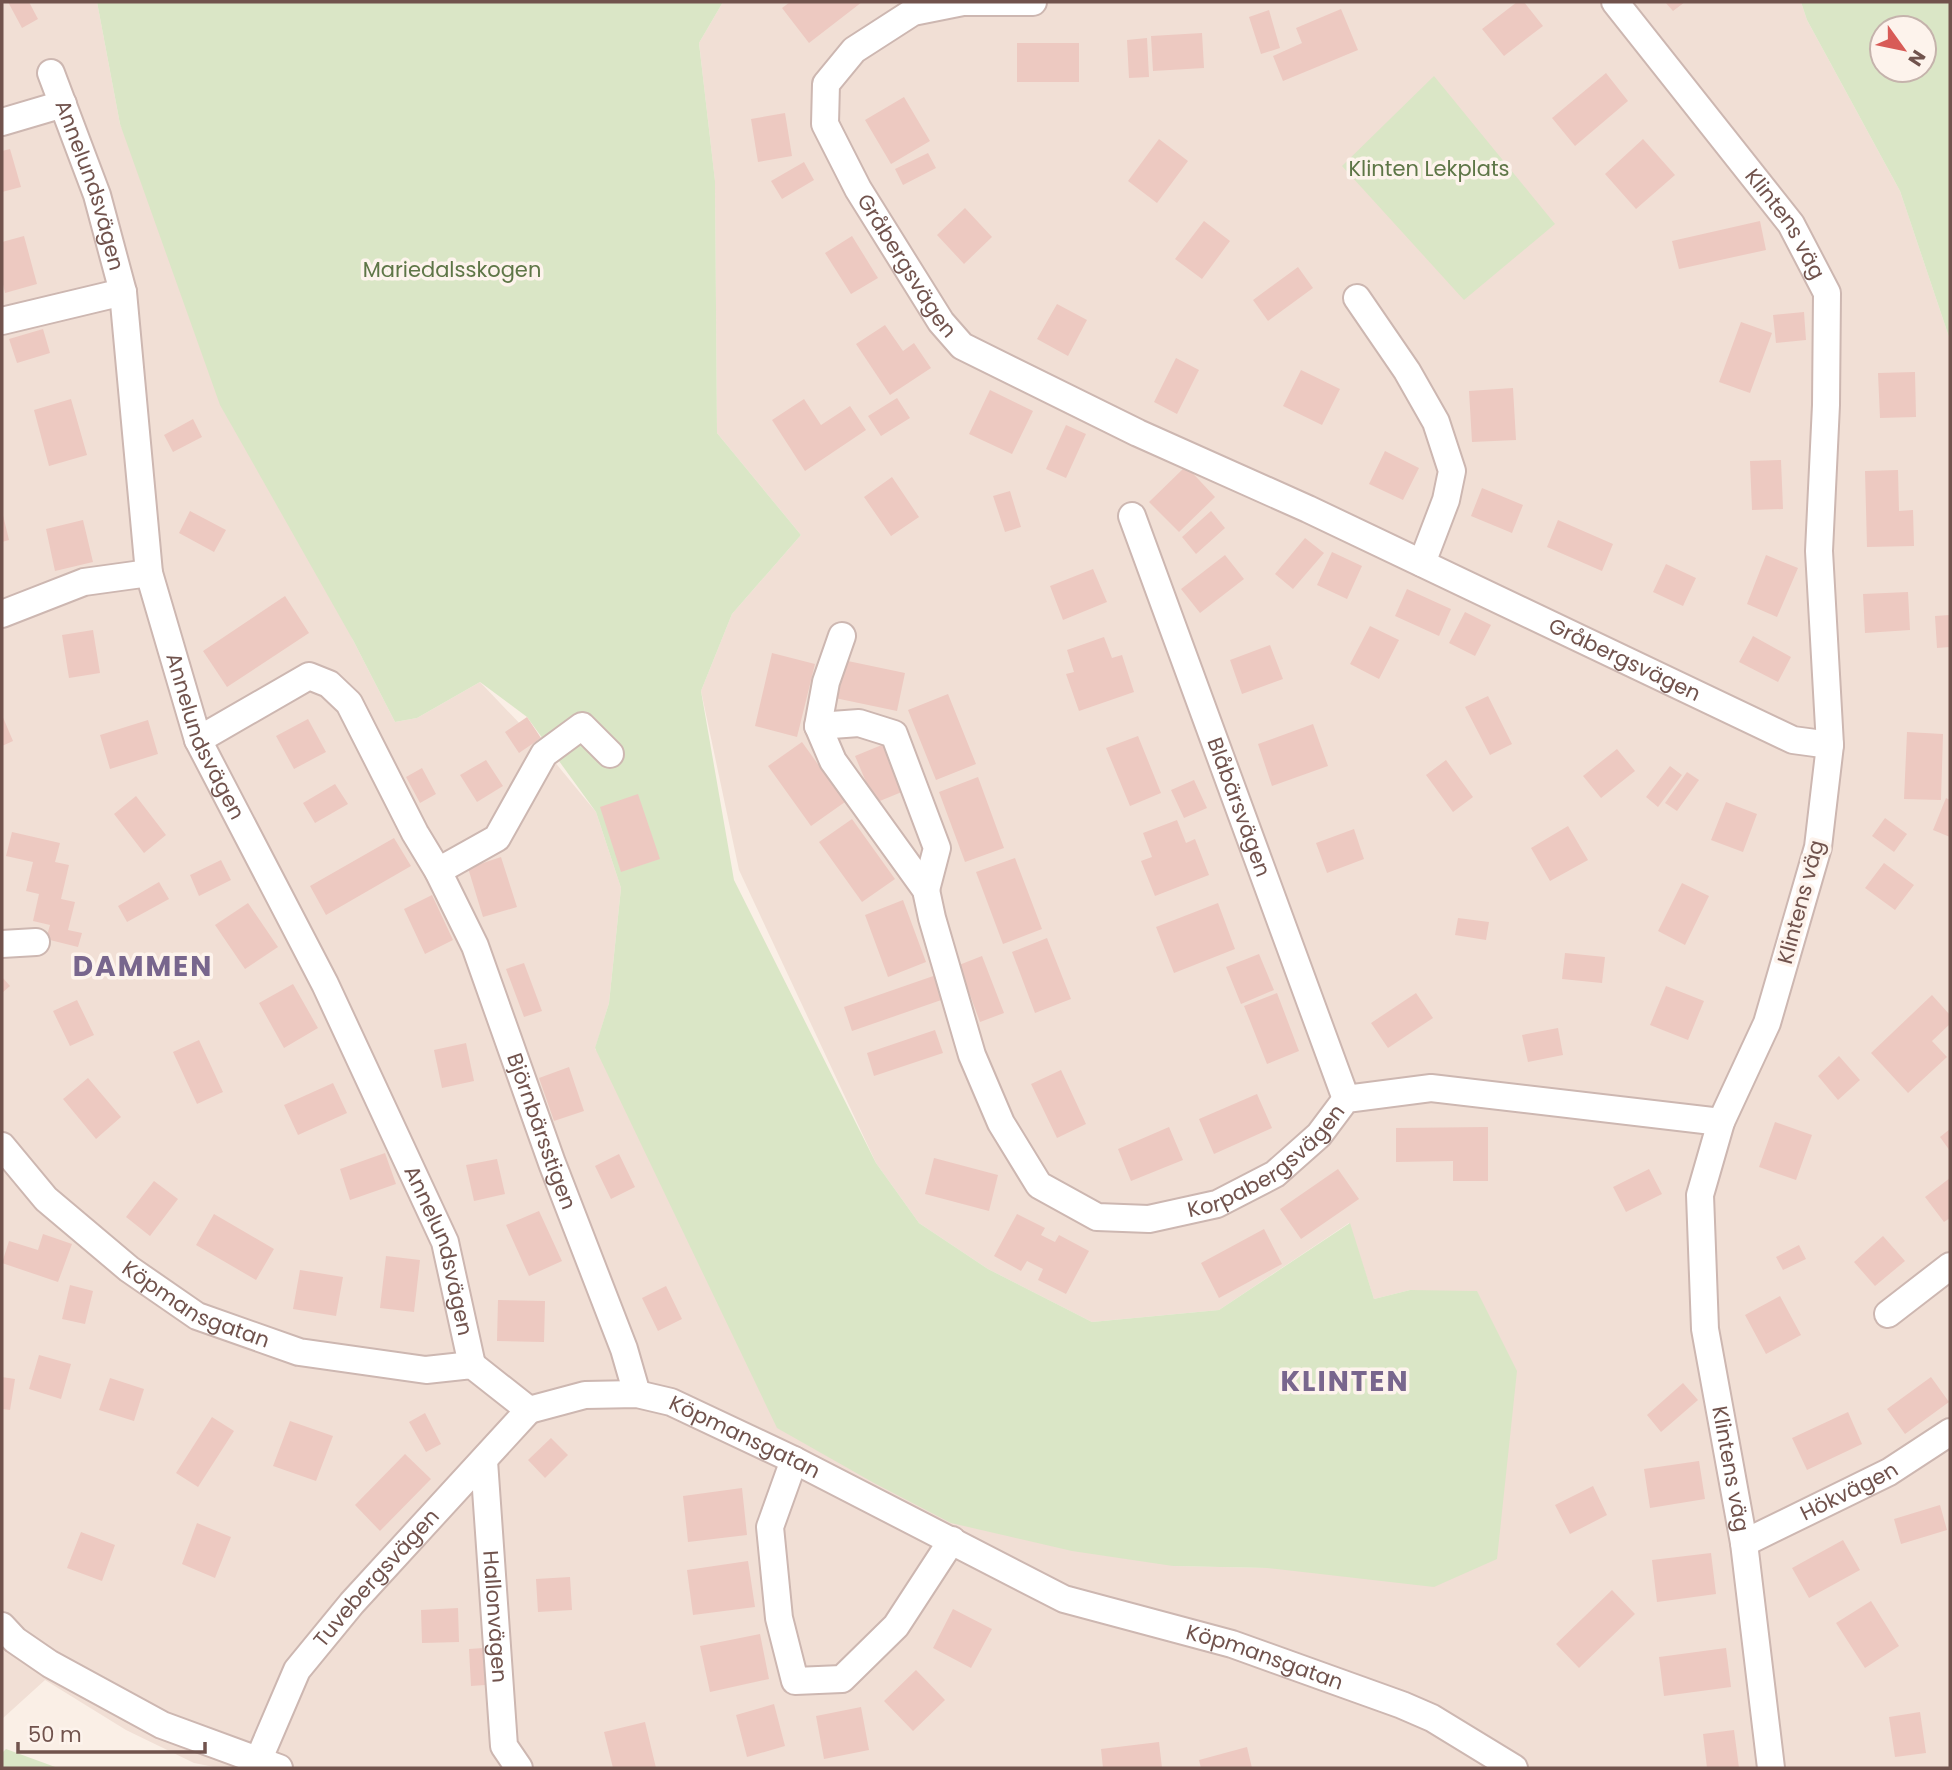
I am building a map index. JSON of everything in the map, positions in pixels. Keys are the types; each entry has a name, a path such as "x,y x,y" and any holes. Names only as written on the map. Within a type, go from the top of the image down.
{"street":[{"name":"Gråbergsvägen","path":"1033,2 963,2 913,12 854,50 826,84 825,124 858,189 941,322 962,345 1138,433 1422,563 1793,740 1830,744"},
{"name":"Klintens väg","path":"1615,2 1791,224 1827,293 1826,405 1819,551 1830,744 1818,847 1767,1023 1721,1122 1700,1195 1704,1329 1744,1543 1771,1768"},
{"name":"Annelundsvägen","path":"51,72 97,195 123,292 149,573 198,740 325,984 445,1242 472,1365"},
{"path":"2,122 64,104"},
{"path":"2,321 123,292"},
{"path":"1357,298 1407,371 1436,422 1452,471 1446,500 1422,563"},
{"name":"Blåbärsvägen","path":"1132,516 1346,1099"},
{"path":"2,614 84,582 149,573"},
{"path":"842,636 826,682 818,726 833,761 926,890"},
{"name":"Björnbärsstigen","path":"198,740 309,676 329,684 349,704 475,946 552,1163 624,1349 637,1394"},
{"path":"818,726 859,723 894,734 937,848 926,890"},
{"path":"438,872 497,838 544,754 582,726 610,754"},
{"name":"Korpabergsvägen","path":"926,890 972,1055 1001,1123 1039,1185 1097,1217 1149,1219 1217,1204 1275,1174 1319,1136 1346,1099 1431,1088 1721,1122"},
{"path":"2,944 36,942"},
{"name":"Köpmansgatan","path":"2,1146 46,1199 129,1269 197,1316 299,1352 426,1370 472,1365"},
{"path":"1888,1314 1950,1266"},
{"path":"472,1365 529,1410"},
{"name":"Köpmansgatan","path":"529,1410 586,1395 637,1394 671,1402 794,1460 1065,1599 1232,1644 1402,1705 1432,1718 1514,1768"},
{"name":"Tuvebergsvägen","path":"264,1766 297,1670 352,1603 529,1410"},
{"name":"Hökvägen","path":"1744,1543 1889,1472 1950,1432"},
{"path":"794,1460 770,1527 779,1618 795,1681 842,1679 896,1626 952,1540"},
{"name":"Hallonvägen","path":"484,1461 504,1746 519,1768"},
{"path":"2,1626 15,1640 90,1688 162,1724 264,1766"}],"shaded area":[{"path":"2,2 97,2 120,124 353,640 395,722 417,718 480,682 544,749 596,812 621,888 609,1003 595,1049 1173,1566 1267,1568 1410,1290 1374,1299 1349,1223 1219,1310 1092,1322 988,1269 919,1223 876,1163 739,870 701,691 732,614 801,535 717,433 715,181 699,43 723,2 1801,2 1807,20 1900,191 1950,340 1950,1768 219,1768 194,1763 126,1730 45,1680 2,1719"}],"green space":[{"name":"Mariedalsskogen","path":"97,2 723,2 699,43 715,181 717,433 801,535 732,614 701,691 734,880 876,1163 919,1223 988,1269 1092,1322 1219,1310 1350,1223 1374,1299 1410,1290 1477,1291 1517,1371 1497,1559 1434,1587 1267,1568 1173,1566 1072,1551 951,1523 777,1428 595,1048 609,1003 621,888 596,812 527,717 480,682 417,718 395,722 353,640 220,405 120,124"},
{"path":"1801,2 1950,2 1950,340 1900,191 1807,20"},
{"name":"Klinten Lekplats","path":"1434,76 1555,224 1464,300 1342,166"},
{"path":"6,1749 58,1768 2,1768 2,1753"}],"building":[{"path":"8,2 29,2 38,19 22,28"},
{"path":"790,2 862,2 809,43 782,8"},
{"path":"1517,2 1524,2 1543,26 1504,56 1482,29"},
{"path":"1665,2 1685,2 1673,11"},
{"path":"1341,9 1358,50 1283,81 1273,56 1302,43 1296,28"},
{"path":"1269,10 1280,48 1261,54 1249,17"},
{"path":"1202,33 1204,68 1153,71 1151,36"},
{"path":"1147,38 1149,77 1129,78 1127,40"},
{"path":"1017,43 1079,43 1079,82 1017,82"},
{"path":"1606,73 1628,101 1575,146 1552,118"},
{"path":"904,97 930,141 891,164 865,120"},
{"path":"785,113 792,156 758,162 751,119"},
{"path":"1159,139 1188,161 1157,203 1128,181"},
{"path":"1643,139 1675,175 1636,209 1605,174"},
{"path":"10,149 21,187 2,192 2,151"},
{"path":"928,153 936,168 903,185 895,169"},
{"path":"804,162 814,180 782,199 771,181"},
{"path":"965,208 992,237 964,264 937,235"},
{"path":"1204,221 1230,241 1202,279 1175,259"},
{"path":"1760,221 1766,250 1679,269 1672,241"},
{"path":"24,236 37,284 5,293 2,280 2,242"},
{"path":"852,236 878,278 851,294 825,253"},
{"path":"1298,267 1313,288 1268,321 1253,300"},
{"path":"1057,304 1087,320 1068,356 1037,339"},
{"path":"1804,312 1806,340 1776,343 1773,315"},
{"path":"1741,322 1772,333 1750,393 1719,382"},
{"path":"885,325 903,351 914,343 931,368 890,395 856,344"},
{"path":"43,329 50,353 17,363 9,339"},
{"path":"1176,358 1199,370 1177,414 1154,402"},
{"path":"1301,370 1340,389 1322,425 1283,406"},
{"path":"1915,372 1916,417 1880,418 1878,373"},
{"path":"1513,388 1516,440 1472,442 1469,391"},
{"path":"990,390 1033,411 1012,454 969,434"},
{"path":"897,398 910,418 881,436 868,416"},
{"path":"71,399 87,455 49,466 34,410"},
{"path":"804,399 821,425 850,406 866,430 805,471 772,420"},
{"path":"193,419 202,437 173,452 164,435"},
{"path":"1066,425 1086,434 1066,478 1046,469"},
{"path":"1385,451 1419,468 1403,500 1369,484"},
{"path":"1781,460 1783,509 1752,510 1750,461"},
{"path":"1186,466 1215,497 1179,532 1149,502"},
{"path":"1898,470 1899,511 1913,510 1914,546 1867,547 1865,471"},
{"path":"892,477 919,517 891,536 864,497"},
{"path":"1482,488 1523,505 1512,533 1471,516"},
{"path":"1010,491 1021,527 1005,532 993,496"},
{"path":"190,511 226,530 214,552 179,533"},
{"path":"1211,511 1225,528 1196,554 1182,537"},
{"path":"2,516 9,540 2,542"},
{"path":"83,520 93,562 55,571 46,529"},
{"path":"1558,520 1613,544 1602,571 1547,547"},
{"path":"1305,538 1324,553 1293,589 1275,574"},
{"path":"1332,552 1362,566 1347,599 1317,585"},
{"path":"1225,555 1244,579 1200,613 1181,589"},
{"path":"1766,555 1798,568 1777,617 1747,604"},
{"path":"1666,564 1696,578 1683,606 1653,592"},
{"path":"1093,569 1107,602 1063,620 1050,586"},
{"path":"1407,589 1451,609 1439,636 1395,616"},
{"path":"1908,592 1910,630 1865,633 1863,594"},
{"path":"285,596 309,633 227,687 203,651"},
{"path":"1465,612 1491,625 1475,656 1449,643"},
{"path":"1950,615 1950,647 1937,648 1935,616"},
{"path":"1370,626 1399,640 1379,679 1350,664"},
{"path":"93,630 100,673 69,678 62,635"},
{"path":"1753,636 1791,657 1778,682 1739,662"},
{"path":"1104,637 1112,658 1122,655 1134,692 1079,711 1066,674 1074,672 1067,650"},
{"path":"1270,645 1283,679 1242,694 1230,660"},
{"path":"772,653 815,664 797,737 755,726"},
{"path":"843,660 905,673 897,711 835,698"},
{"path":"948,694 976,764 936,780 908,710"},
{"path":"1488,696 1512,744 1490,755 1465,707"},
{"path":"2,715 13,741 2,746"},
{"path":"527,717 541,738 519,753 505,732"},
{"path":"308,719 326,752 294,769 276,736"},
{"path":"148,720 158,754 110,769 100,735"},
{"path":"1313,724 1328,766 1272,786 1258,744"},
{"path":"1907,732 1943,734 1941,800 1904,799"},
{"path":"1138,736 1161,793 1130,806 1106,748"},
{"path":"802,742 845,802 811,826 768,766"},
{"path":"889,742 909,789 875,803 855,756"},
{"path":"1617,749 1635,771 1601,798 1583,776"},
{"path":"486,760 503,786 477,802 460,775"},
{"path":"1446,760 1473,797 1453,812 1426,775"},
{"path":"1670,766 1682,775 1658,807 1646,797"},
{"path":"422,768 436,794 420,803 406,777"},
{"path":"1687,772 1699,780 1677,811 1665,803"},
{"path":"978,777 1004,848 965,862 939,792"},
{"path":"1194,780 1207,808 1184,818 1171,790"},
{"path":"335,784 348,804 315,823 303,803"},
{"path":"638,794 660,859 621,872 600,807"},
{"path":"136,796 166,835 144,853 114,814"},
{"path":"1946,798 1950,800 1950,837 1933,830"},
{"path":"1726,802 1757,814 1743,852 1711,840"},
{"path":"1885,818 1907,834 1894,852 1872,836"},
{"path":"852,819 895,879 862,902 819,842"},
{"path":"1177,820 1186,843 1195,839 1209,875 1155,896 1141,861 1152,857 1143,833"},
{"path":"1568,826 1588,860 1550,881 1531,848"},
{"path":"1354,829 1364,859 1327,873 1316,843"},
{"path":"12,832 60,843 55,862 69,865 61,899 75,902 68,930 82,933 78,947 46,939 50,925 33,921 39,894 26,891 33,862 6,856"},
{"path":"394,838 411,866 326,915 310,886"},
{"path":"501,857 517,907 483,917 468,868"},
{"path":"1015,858 1042,929 1003,944 976,872"},
{"path":"221,860 231,880 199,896 190,875"},
{"path":"1884,863 1914,885 1895,910 1865,888"},
{"path":"159,882 169,899 127,922 118,906"},
{"path":"1682,883 1709,896 1685,945 1658,931"},
{"path":"432,895 453,940 425,954 404,909"},
{"path":"903,900 926,962 888,977 865,915"},
{"path":"248,903 278,947 245,969 215,925"},
{"path":"1218,903 1235,949 1174,973 1156,927"},
{"path":"1458,918 1489,922 1486,940 1455,935"},
{"path":"1047,938 1071,999 1035,1013 1012,952"},
{"path":"1565,953 1605,957 1602,983 1562,979"},
{"path":"1259,954 1274,990 1241,1004 1226,967"},
{"path":"982,956 1004,1013 980,1022 959,965"},
{"path":"524,963 542,1011 524,1017 506,969"},
{"path":"942,973 950,997 852,1031 844,1007"},
{"path":"2,977 10,986 2,993"},
{"path":"293,984 318,1028 284,1048 259,1003"},
{"path":"1666,986 1704,1001 1688,1040 1650,1025"},
{"path":"1277,993 1299,1051 1267,1064 1244,1006"},
{"path":"1416,993 1433,1018 1388,1048 1371,1023"},
{"path":"1932,995 1950,1015 1950,1024 1932,1041 1947,1057 1908,1093 1871,1053"},
{"path":"77,1000 94,1035 70,1046 53,1011"},
{"path":"1558,1028 1563,1055 1528,1062 1522,1035"},
{"path":"935,1030 943,1053 874,1076 867,1053"},
{"path":"199,1040 223,1092 197,1104 173,1052"},
{"path":"466,1043 474,1081 442,1088 434,1050"},
{"path":"1839,1056 1860,1080 1838,1100 1818,1076"},
{"path":"569,1067 584,1111 554,1121 539,1078"},
{"path":"1061,1070 1086,1124 1057,1138 1031,1084"},
{"path":"88,1078 121,1117 96,1139 63,1099"},
{"path":"333,1083 347,1113 298,1135 284,1105"},
{"path":"1257,1094 1272,1128 1214,1154 1199,1119"},
{"path":"1775,1122 1812,1135 1796,1180 1759,1167"},
{"path":"1169,1127 1183,1160 1131,1181 1118,1149"},
{"path":"1488,1127 1488,1181 1453,1181 1453,1161 1396,1162 1396,1128"},
{"path":"1950,1129 1950,1151 1940,1137"},
{"path":"385,1153 396,1184 350,1200 340,1169"},
{"path":"619,1154 635,1187 611,1199 595,1166"},
{"path":"934,1158 998,1175 989,1211 925,1194"},
{"path":"497,1159 505,1194 474,1201 466,1165"},
{"path":"1338,1169 1359,1199 1301,1239 1280,1209"},
{"path":"1649,1169 1662,1194 1626,1212 1613,1187"},
{"path":"1950,1178 1950,1218 1944,1222 1925,1197"},
{"path":"154,1181 178,1199 150,1236 126,1217"},
{"path":"539,1211 562,1261 529,1276 506,1225"},
{"path":"214,1214 274,1249 256,1280 196,1245"},
{"path":"1017,1214 1045,1228 1041,1235 1055,1242 1059,1235 1089,1251 1066,1294 1038,1280 1043,1269 1027,1261 1021,1271 994,1256"},
{"path":"1264,1229 1282,1264 1219,1298 1201,1263"},
{"path":"43,1234 72,1244 58,1282 2,1263 9,1241 38,1250"},
{"path":"1883,1236 1905,1261 1875,1286 1854,1262"},
{"path":"1799,1245 1806,1259 1783,1270 1776,1257"},
{"path":"386,1256 420,1260 414,1312 380,1308"},
{"path":"300,1270 343,1277 336,1316 293,1309"},
{"path":"70,1285 93,1291 85,1324 62,1319"},
{"path":"666,1286 682,1319 658,1331 642,1298"},
{"path":"1780,1296 1801,1335 1766,1354 1745,1315"},
{"path":"498,1300 545,1301 544,1342 497,1341"},
{"path":"39,1355 71,1364 61,1399 29,1389"},
{"path":"2,1377 15,1379 10,1410 2,1409"},
{"path":"1931,1377 1949,1402 1905,1434 1887,1409"},
{"path":"110,1378 144,1389 134,1421 99,1410"},
{"path":"1683,1383 1698,1400 1661,1432 1647,1415"},
{"path":"1848,1412 1862,1444 1807,1470 1792,1438"},
{"path":"425,1413 441,1444 426,1452 409,1422"},
{"path":"212,1417 234,1431 198,1487 176,1473"},
{"path":"290,1421 333,1436 316,1481 273,1466"},
{"path":"551,1438 568,1455 545,1478 528,1460"},
{"path":"405,1454 431,1479 380,1531 355,1505"},
{"path":"1699,1461 1705,1499 1650,1508 1644,1469"},
{"path":"1593,1486 1607,1515 1570,1534 1555,1505"},
{"path":"742,1488 747,1535 688,1542 683,1496"},
{"path":"1940,1505 1947,1530 1901,1544 1894,1519"},
{"path":"197,1523 231,1537 215,1578 182,1564"},
{"path":"81,1532 115,1545 102,1581 67,1568"},
{"path":"1843,1540 1860,1570 1809,1598 1792,1568"},
{"path":"1711,1553 1716,1594 1657,1602 1652,1560"},
{"path":"748,1561 755,1607 693,1615 687,1570"},
{"path":"570,1577 572,1610 538,1612 536,1579"},
{"path":"1612,1590 1635,1614 1579,1668 1556,1644"},
{"path":"1871,1601 1899,1646 1865,1668 1836,1623"},
{"path":"458,1608 459,1642 422,1643 421,1610"},
{"path":"953,1609 992,1629 971,1668 933,1648"},
{"path":"760,1634 769,1679 710,1692 700,1646"},
{"path":"483,1648 485,1685 471,1686 469,1649"},
{"path":"1726,1648 1731,1687 1664,1696 1659,1657"},
{"path":"916,1670 945,1700 913,1731 884,1701"},
{"path":"774,1704 785,1746 747,1757 736,1715"},
{"path":"861,1707 869,1750 824,1759 816,1716"},
{"path":"1920,1712 1926,1753 1895,1757 1889,1717"},
{"path":"645,1722 656,1768 613,1768 604,1732"},
{"path":"1734,1730 1739,1768 1707,1768 1703,1734"},
{"path":"1159,1742 1162,1768 1103,1768 1101,1749"},
{"path":"1247,1747 1252,1768 1201,1768 1199,1760"}],"district":[{"name":"DAMMEN","path":"143,966"},
{"name":"KLINTEN","path":"1345,1381"}]}
